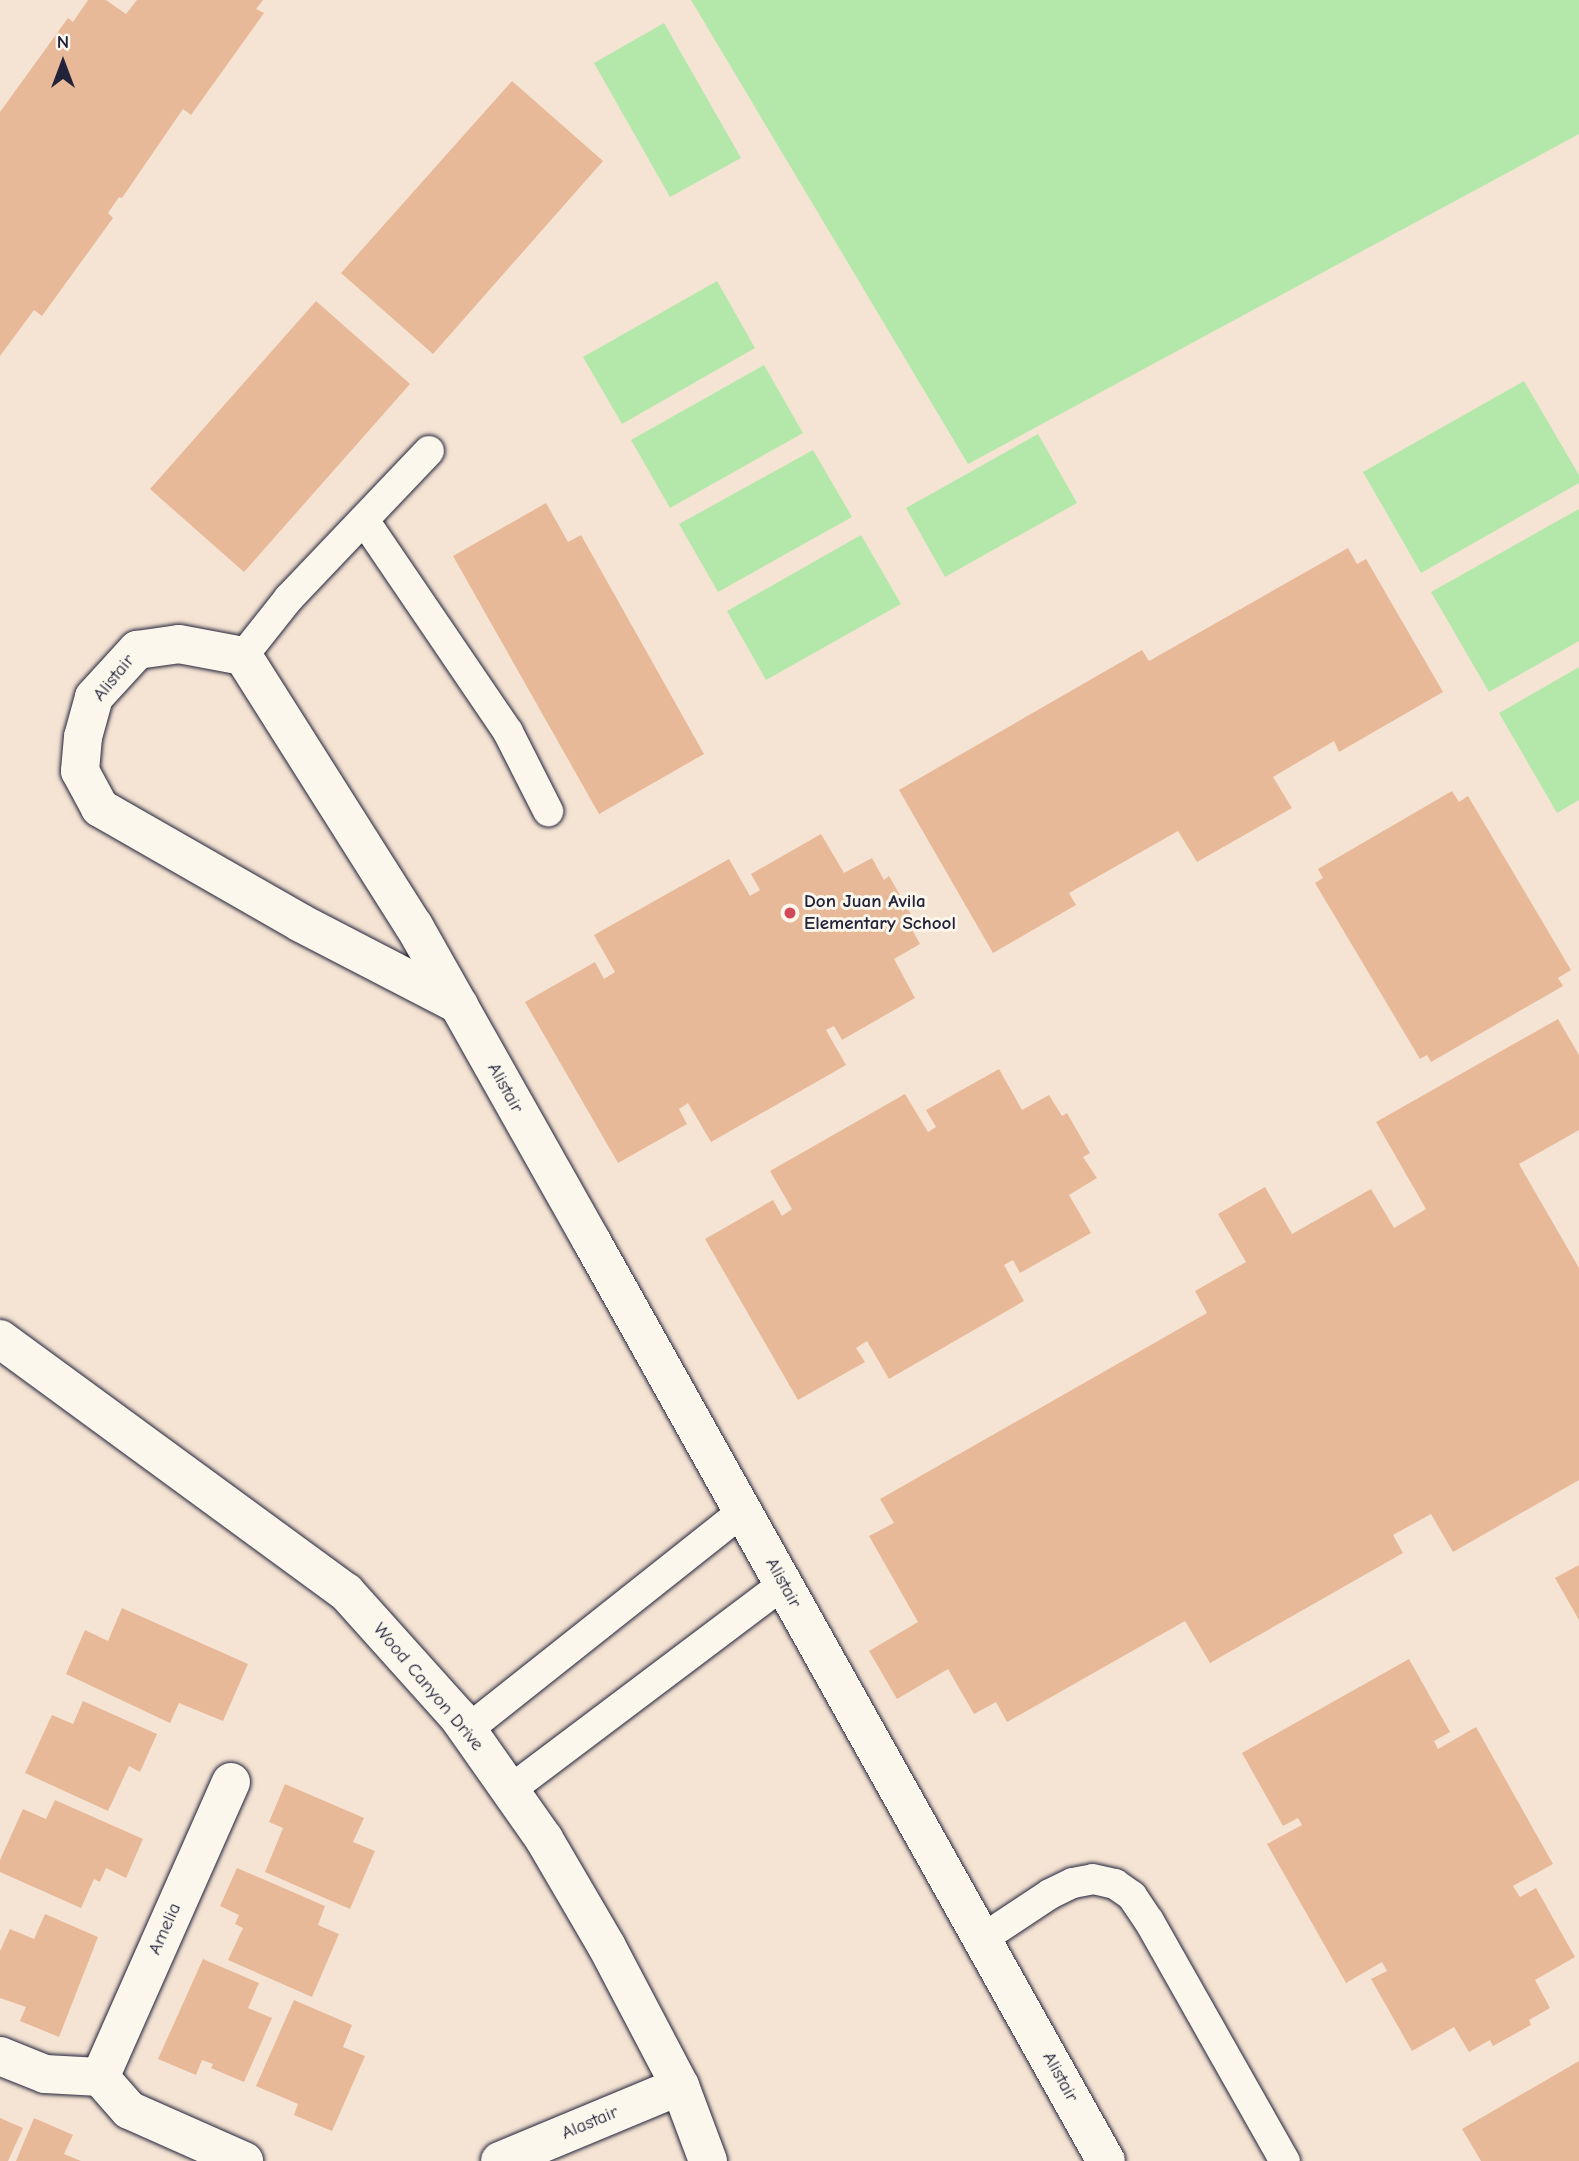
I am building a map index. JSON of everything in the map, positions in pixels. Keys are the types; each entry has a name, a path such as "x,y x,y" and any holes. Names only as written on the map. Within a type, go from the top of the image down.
{"street":[{"name":"Alistair","path":"458,1004 301,923 100,808 80,771 83,737 94,697 137,650 179,644 243,656 414,926 458,1004 743,1511 1106,2161"},
{"name":"Wood Canyon Drive","path":"0,1339 346,1592 467,1730 544,1839 606,1945 680,2086 708,2161"},
{"name":"Amelia","path":"100,2077 230,1782"},
{"path":"0,2056 45,2074 100,2077 129,2110 244,2161"},
{"name":"Alastair","path":"500,2161 680,2086"}],"lane":[{"path":"243,656 289,598 429,451"},
{"path":"364,520 508,732 548,811"},
{"path":"467,1730 743,1511"},
{"path":"510,1790 783,1584"},
{"path":"982,1939 1050,1894 1073,1883 1093,1880 1115,1884 1132,1896 1285,2161"}],"green space":[{"path":"691,0 1579,0 1579,134 968,464"},
{"path":"664,23 741,158 670,197 594,63"},
{"path":"717,281 755,348 622,424 583,357"},
{"path":"764,365 803,433 670,508 631,440"},
{"path":"1524,381 1579,475 1579,483 1421,573 1363,472"},
{"path":"1038,434 1077,503 945,577 906,508"},
{"path":"813,450 852,517 718,592 679,524"},
{"path":"1579,509 1579,641 1489,692 1431,592"},
{"path":"861,535 901,604 766,680 727,611"},
{"path":"1579,667 1579,800 1557,813 1499,713"}],"building":[{"path":"88,0 106,0 126,14 137,0 263,0 256,9 264,13 191,115 183,109 122,198 119,197 108,213 113,218 42,316 34,310 0,356 0,112 68,18 73,22"},
{"path":"512,81 603,161 433,354 341,273"},
{"path":"316,301 410,384 244,572 150,489"},
{"path":"546,503 568,542 581,535 704,754 599,814 453,556"},
{"path":"1348,548 1357,564 1366,559 1443,692 1339,752 1334,741 1273,777 1292,808 1197,862 1178,831 1069,893 1076,905 993,953 899,790 1142,650 1149,661"},
{"path":"1452,791 1459,802 1468,796 1571,970 1558,978 1563,986 1431,1062 1427,1055 1420,1059 1315,883 1323,878 1318,869"},
{"path":"821,834 844,873 872,858 884,880 889,876 912,916 906,919 920,944 894,959 915,998 842,1040 834,1026 826,1030 846,1065 711,1142 688,1103 679,1109 687,1124 618,1163 525,1002 595,962 604,979 615,972 594,935 729,859 750,896 760,890 751,874"},
{"path":"1558,1019 1579,1055 1579,1130 1519,1164 1579,1268 1579,1480 1453,1552 1431,1514 1393,1535 1403,1553 1210,1663 1185,1621 1007,1722 996,1702 974,1714 948,1669 897,1699 869,1651 918,1622 869,1536 894,1523 880,1499 1207,1313 1195,1291 1246,1262 1218,1214 1265,1187 1292,1234 1371,1189 1394,1228 1426,1209 1376,1122"},
{"path":"999,1069 1022,1110 1049,1095 1062,1116 1067,1113 1090,1153 1083,1157 1097,1178 1069,1195 1091,1233 1020,1273 1013,1260 1004,1265 1024,1301 889,1379 867,1341 856,1348 865,1362 798,1400 705,1239 773,1200 782,1216 792,1209 770,1171 905,1094 928,1132 936,1127 926,1110"},
{"path":"1579,1565 1579,1620 1555,1578"},
{"path":"122,1608 248,1664 223,1721 179,1703 170,1723 66,1674 85,1630 108,1641"},
{"path":"1409,1659 1450,1732 1434,1741 1438,1749 1476,1727 1553,1864 1513,1886 1520,1897 1536,1888 1575,1957 1535,1980 1550,2008 1529,2020 1531,2025 1493,2046 1490,2040 1469,2052 1454,2027 1412,2051 1371,1979 1387,1971 1382,1962 1346,1983 1267,1844 1302,1825 1298,1818 1283,1826 1242,1753"},
{"path":"83,1701 157,1734 140,1772 129,1766 108,1811 25,1773 52,1715 73,1724"},
{"path":"285,1784 364,1818 353,1842 375,1851 350,1909 265,1872 283,1828 269,1822"},
{"path":"55,1800 143,1839 126,1878 106,1868 100,1882 94,1879 81,1908 0,1872 0,1860 23,1809 46,1819"},
{"path":"237,1868 325,1906 318,1925 339,1934 312,1997 228,1960 243,1928 235,1924 239,1915 220,1906"},
{"path":"45,1914 98,1937 59,2037 20,2021 26,2007 0,1998 0,1951 10,1929 34,1939"},
{"path":"203,1959 259,1983 248,2008 272,2018 244,2082 211,2068 213,2064 202,2060 196,2075 158,2059"},
{"path":"294,2000 352,2025 343,2047 365,2056 332,2131 294,2115 298,2104 256,2086"},
{"path":"1579,2061 1579,2161 1481,2161 1462,2129"},
{"path":"0,2118 23,2128 8,2161 0,2161"},
{"path":"34,2118 73,2135 64,2154 81,2161 16,2161"}],"place":[{"name":"Don Juan Avila Elementary School","path":"790,913"}]}
